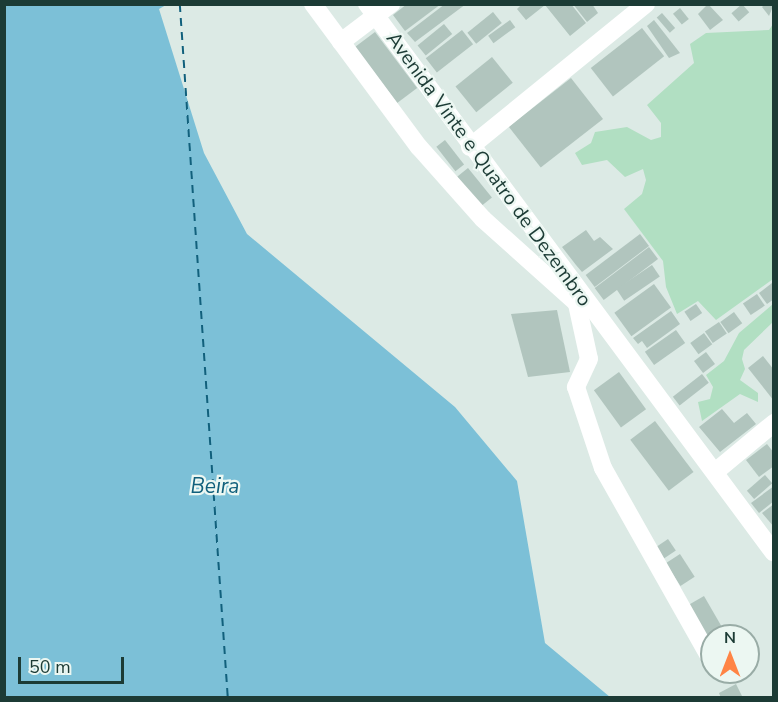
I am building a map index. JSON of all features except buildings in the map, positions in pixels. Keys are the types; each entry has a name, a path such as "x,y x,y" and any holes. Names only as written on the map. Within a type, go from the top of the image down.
{"street":[{"name":"Avenida Vinte e Quatro de Dezembro","path":"313,4 419,147 476,211 611,334"},
{"path":"341,42 371,10 391,4"},
{"path":"470,147 646,4"},
{"name":"Avenida Vinte e Quatro de Dezembro","path":"371,10 470,147 774,553"},
{"path":"577,304 589,359 576,387 595,448 644,546 700,641"},
{"path":"715,472 774,423"}],"green space":[{"path":"773,24 773,279 716,320 698,301 677,314 666,287 663,261 624,209 642,194 646,180 643,169 625,177 607,160 582,165 575,153 591,143 595,132 627,127 651,140 661,137 661,123 647,105 694,63 690,44 706,33 769,30"},
{"path":"773,304 773,322 744,350 742,359 745,369 740,380 758,393 758,402 740,394 702,421 698,402 710,399 713,387 706,375 724,361 739,333"}],"water":[{"name":"Beira","path":"4,5 166,5 159,9 204,153 247,234 455,407 517,481 545,643 610,697 5,697"}],"ferry route":[{"path":"180,4 228,698"}]}
